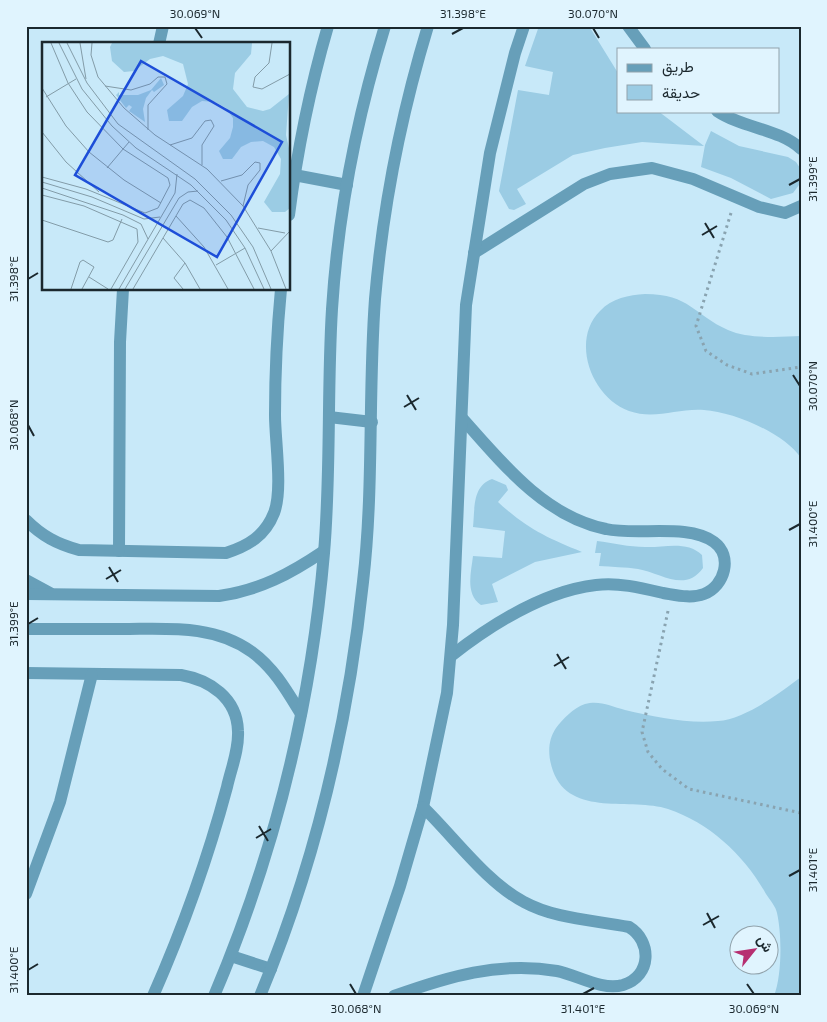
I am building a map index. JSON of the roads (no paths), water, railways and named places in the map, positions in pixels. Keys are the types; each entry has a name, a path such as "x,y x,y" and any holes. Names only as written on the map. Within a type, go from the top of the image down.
{"street":[{"path":"159,42 163,26"},
{"path":"290,201 292,174 328,26"},
{"path":"214,996 231,956 267,853 289,772 301,714 319,606 324,551 332,309 347,185 362,113 385,26"},
{"path":"260,996 303,877 321,817 339,739 354,660 364,580 372,422 375,300 384,223 397,146 415,70 428,26"},
{"path":"363,996 424,807 447,693 451,656 466,305 490,153 515,53 524,26"},
{"path":"628,26 644,48"},
{"path":"718,112 731,121 792,140 801,149"},
{"path":"474,253 584,184 610,174 652,168 693,179 759,207 785,213 801,206"},
{"path":"292,174 347,185"},
{"path":"119,551 120,342 123,290"},
{"path":"26,520 40,533 58,544 79,550 226,553 249,543 267,527 275,512 278,495 275,406 281,290"},
{"path":"329,417 372,422"},
{"path":"451,656 491,628 559,593 596,585 637,587 684,597 703,594 714,588 722,576 725,564 722,551 714,542 698,534 606,530 568,516 526,485 502,463 462,418"},
{"path":"26,594 219,596 239,593 278,580 324,551"},
{"path":"26,580 52,595"},
{"path":"26,629 184,629 219,635 243,647 264,663 277,676 301,714"},
{"path":"26,673 181,675 198,678 213,686 226,698 234,713 238,730 237,747 206,858 153,996"},
{"path":"26,894 60,802 92,674"},
{"path":"394,996 450,976 490,968 557,971 610,986 623,984 640,974 645,964 646,951 637,932 629,926 558,915 523,902 494,880 471,859 424,807"},
{"path":"231,956 271,969"}]}
